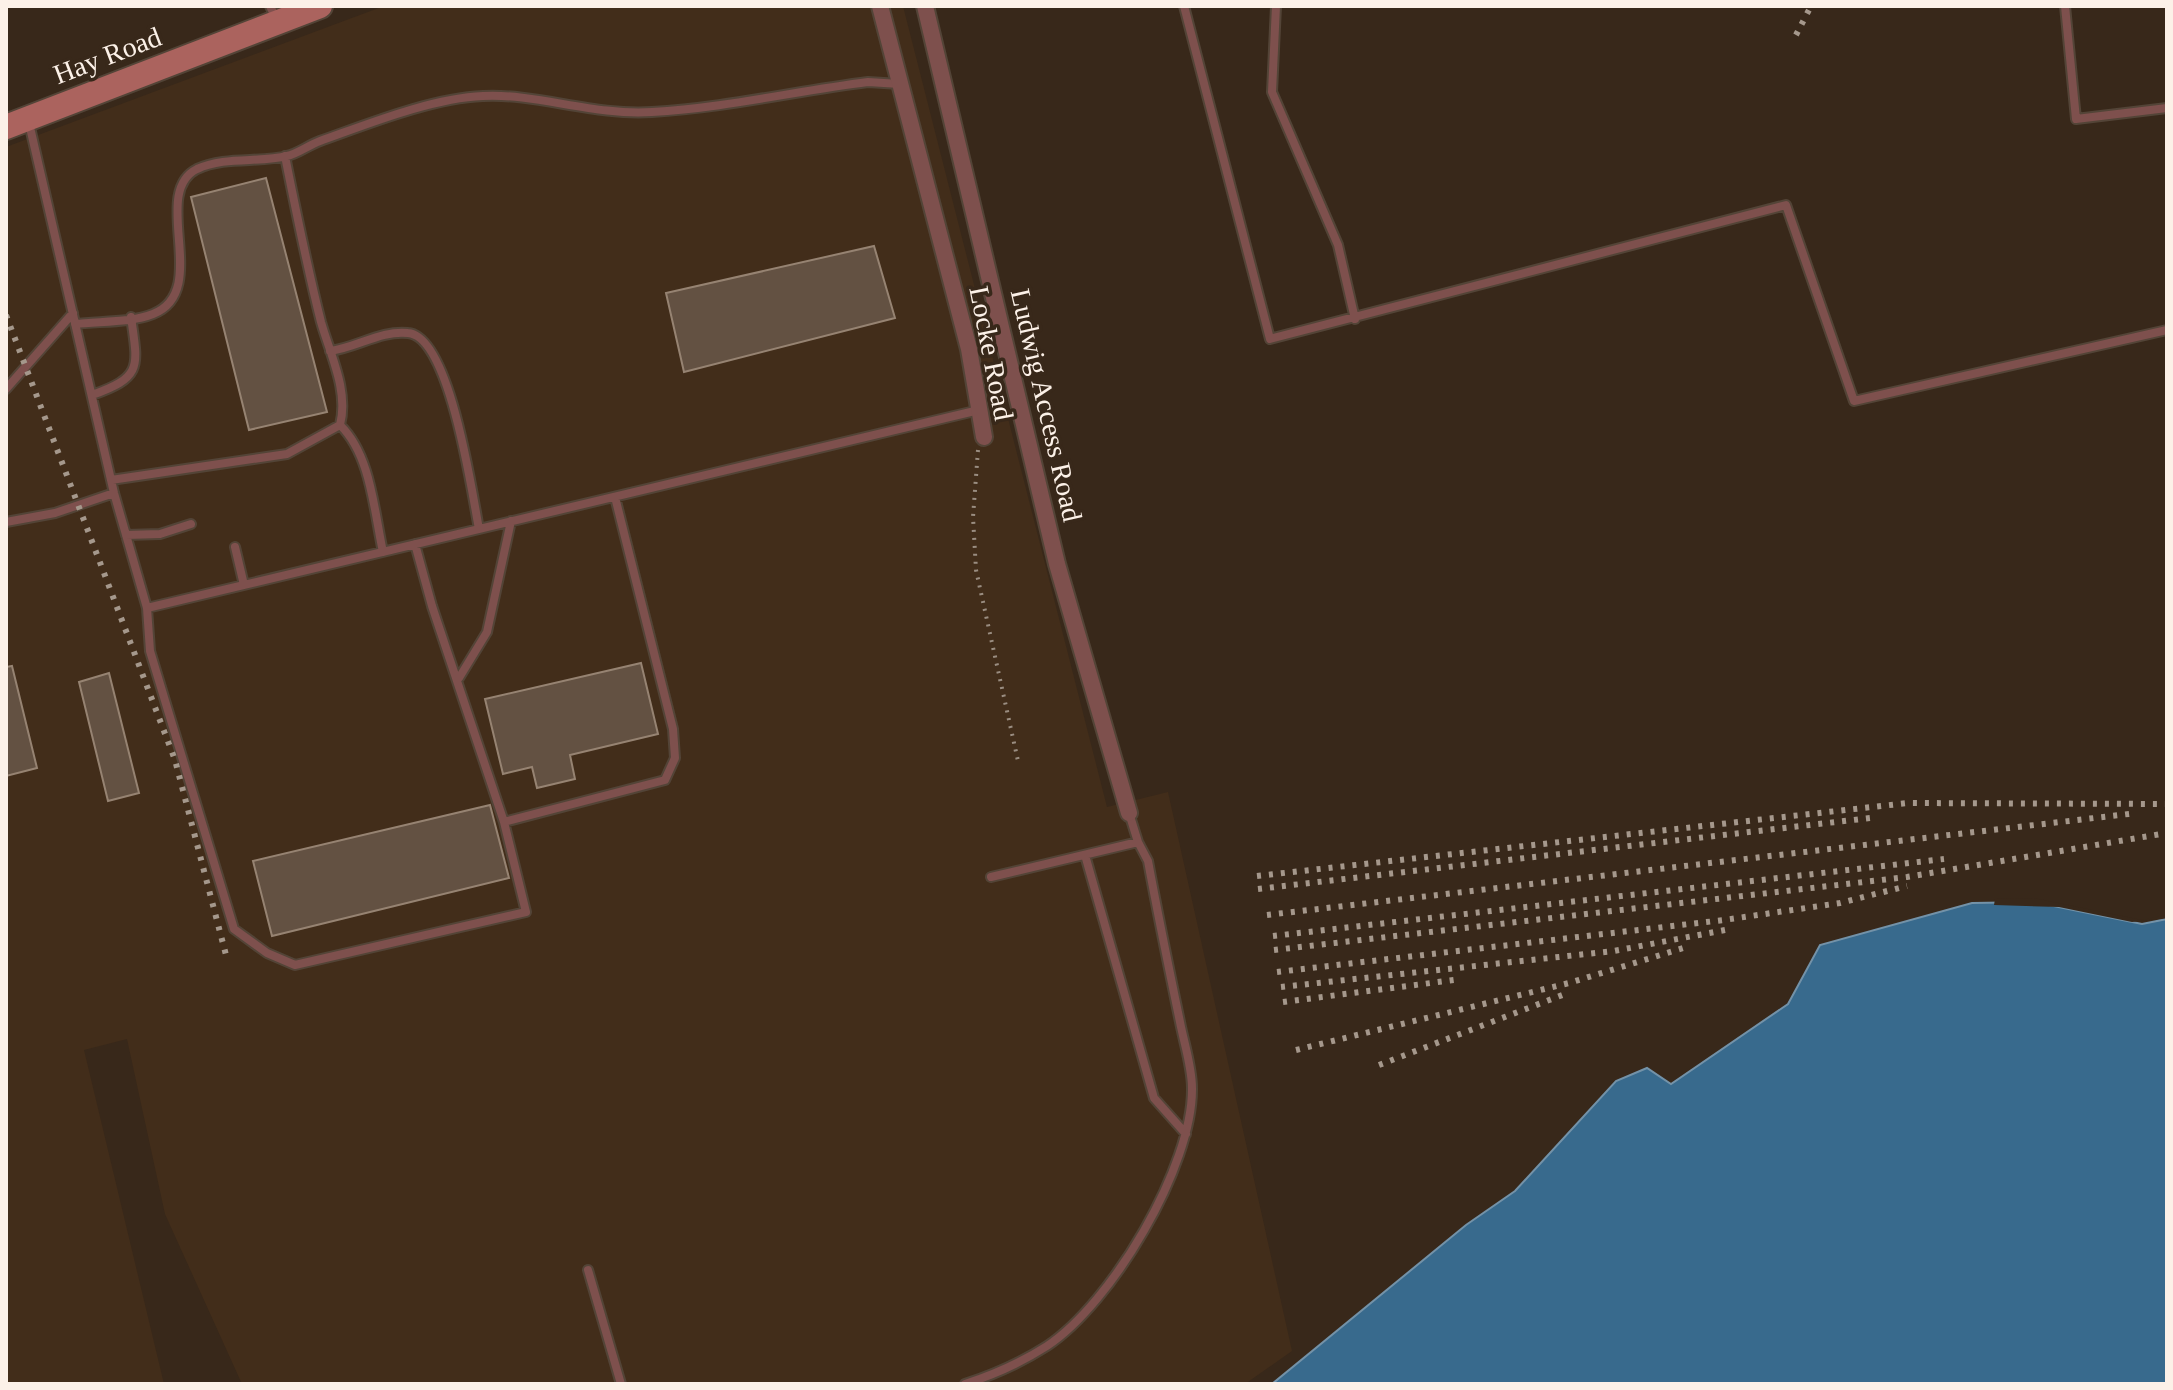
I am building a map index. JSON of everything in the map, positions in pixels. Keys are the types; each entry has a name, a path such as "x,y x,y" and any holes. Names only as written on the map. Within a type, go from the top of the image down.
{"main road":[{"name":"Hay Road","path":"17,122 273,14 320,6"}],"street":[{"name":"Locke Road","path":"880,6 969,349 984,437"},
{"name":"Ludwig Access Road","path":"925,6 1057,564 1129,813"}],"lane":[{"path":"1184,6 1270,339 1786,205 1854,401 2167,330"},
{"path":"1276,6 1272,92 1338,245 1355,319"},
{"path":"2065,6 2076,119 2167,108"},
{"path":"75,324 152,315 169,305 176,291 182,240 178,198 182,182 196,169 235,160 285,156 365,125 484,95 601,111 651,113 868,82 900,84"},
{"path":"17,122 73,313 114,493 147,608 150,651 234,929 267,953 295,965 526,912 504,822 459,678 432,606 415,544"},
{"path":"111,480 287,454 309,445 340,425 344,409 285,156"},
{"path":"6,389 73,313"},
{"path":"92,395 114,387 134,373 137,364 131,317"},
{"path":"330,351 390,334 410,333 421,338 455,404 479,529"},
{"path":"147,608 979,410"},
{"path":"340,425 354,438 383,552"},
{"path":"7,519 55,513 114,493"},
{"path":"504,822 665,780 675,758 673,729 615,497"},
{"path":"459,678 487,632 511,521"},
{"path":"126,535 160,534 191,524"},
{"path":"235,547 244,585"},
{"path":"965,1384 991,1375 1049,1345 1101,1294 1141,1235 1170,1180 1186,1134 1192,1087 1148,861 1129,813"},
{"path":"991,877 1138,842"},
{"path":"1085,855 1154,1098 1186,1134"},
{"path":"588,1270 621,1384"}],"path":[{"name":"Locke Road","path":"984,437 975,458 976,570 1018,761"}],"shaded area":[{"path":"384,6 903,6 1107,807 1168,792 1292,1351 1245,1384 242,1384 165,1214 127,1039 84,1050 164,1384 6,1384 6,147"}],"water":[{"path":"2034,902 2142,924 2167,919 2167,1384 1272,1384 1466,1225 1515,1191 1616,1081 1647,1068 1671,1084 1788,1004 1820,945 1972,903"}],"pier":[{"path":"2034,898 2142,920 2167,915 2167,918 2132,922 2059,907 1994,905 1995,899"}],"building":[{"path":"266,178 327,412 249,430 191,197"},
{"path":"874,246 895,318 684,372 666,293"},
{"path":"641,663 658,734 570,755 575,779 537,788 532,767 503,774 485,699"},
{"path":"12,666 37,768 6,776 6,667"},
{"path":"109,673 139,793 108,801 79,682"},
{"path":"490,805 509,878 272,936 253,861"}],"railway":[{"path":"1796,35 1811,6"},
{"path":"6,315 175,760 226,955"},
{"path":"1257,876 1908,803 2167,804"},
{"path":"1267,915 2137,813"},
{"path":"1258,889 1870,818"},
{"path":"1274,950 1907,877 2167,833"},
{"path":"1273,936 1944,859"},
{"path":"1277,972 1724,920 1840,903 1907,886"},
{"path":"1281,987 1614,951 1725,930"},
{"path":"1296,1050 1569,983 1690,946"},
{"path":"1283,1002 1454,980"},
{"path":"1379,1065 1565,994"}]}
